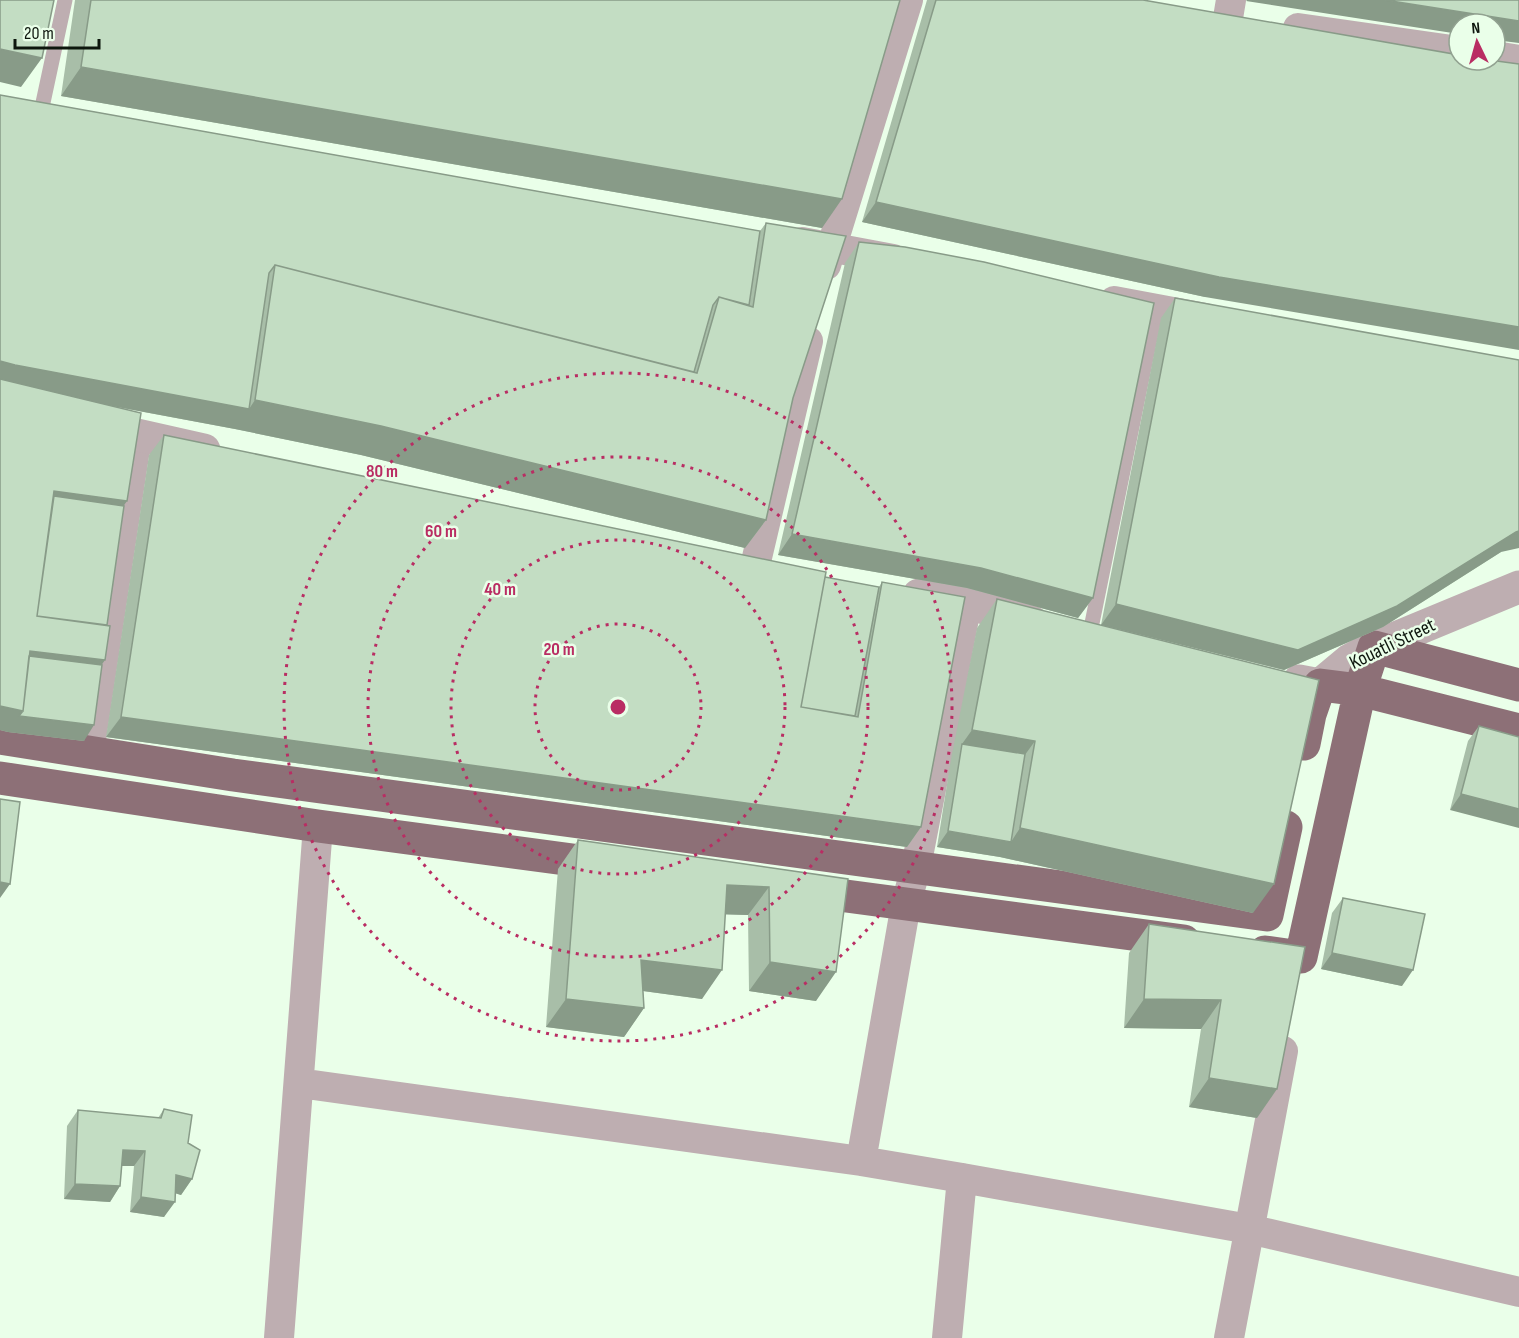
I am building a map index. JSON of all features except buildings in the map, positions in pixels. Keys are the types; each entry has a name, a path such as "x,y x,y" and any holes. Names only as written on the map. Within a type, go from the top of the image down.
{"main road":[{"path":"777,887 1225,946 1298,970 1360,690 1374,647 1519,684"},
{"path":"1298,769 1310,714 1320,685 1360,690 1519,730"},
{"path":"0,738 245,777 1267,915 1291,803"},
{"path":"0,778 318,826 636,868"}],"street":[{"path":"755,566 830,247 908,0"},
{"path":"1238,16 1447,49"},
{"path":"10,105 52,114"},
{"path":"771,237 923,265"},
{"path":"1086,296 1227,321"},
{"path":"69,420 231,456"},
{"path":"89,753 137,436"},
{"name":"Kouatli Street","path":"1320,685 1350,660 1374,647 1519,587"},
{"path":"884,589 967,603 1089,638 1123,645"},
{"path":"861,1161 906,904 916,867 967,603"},
{"path":"1271,676 1320,685"},
{"path":"279,1338 318,826"},
{"path":"1229,1338 1287,1030"},
{"path":"298,1083 861,1161 962,1178 1249,1229 1519,1292"},
{"path":"947,1338 962,1178"}],"lane":[{"path":"52,114 65,0"},
{"path":"1089,638 1156,309"}]}
